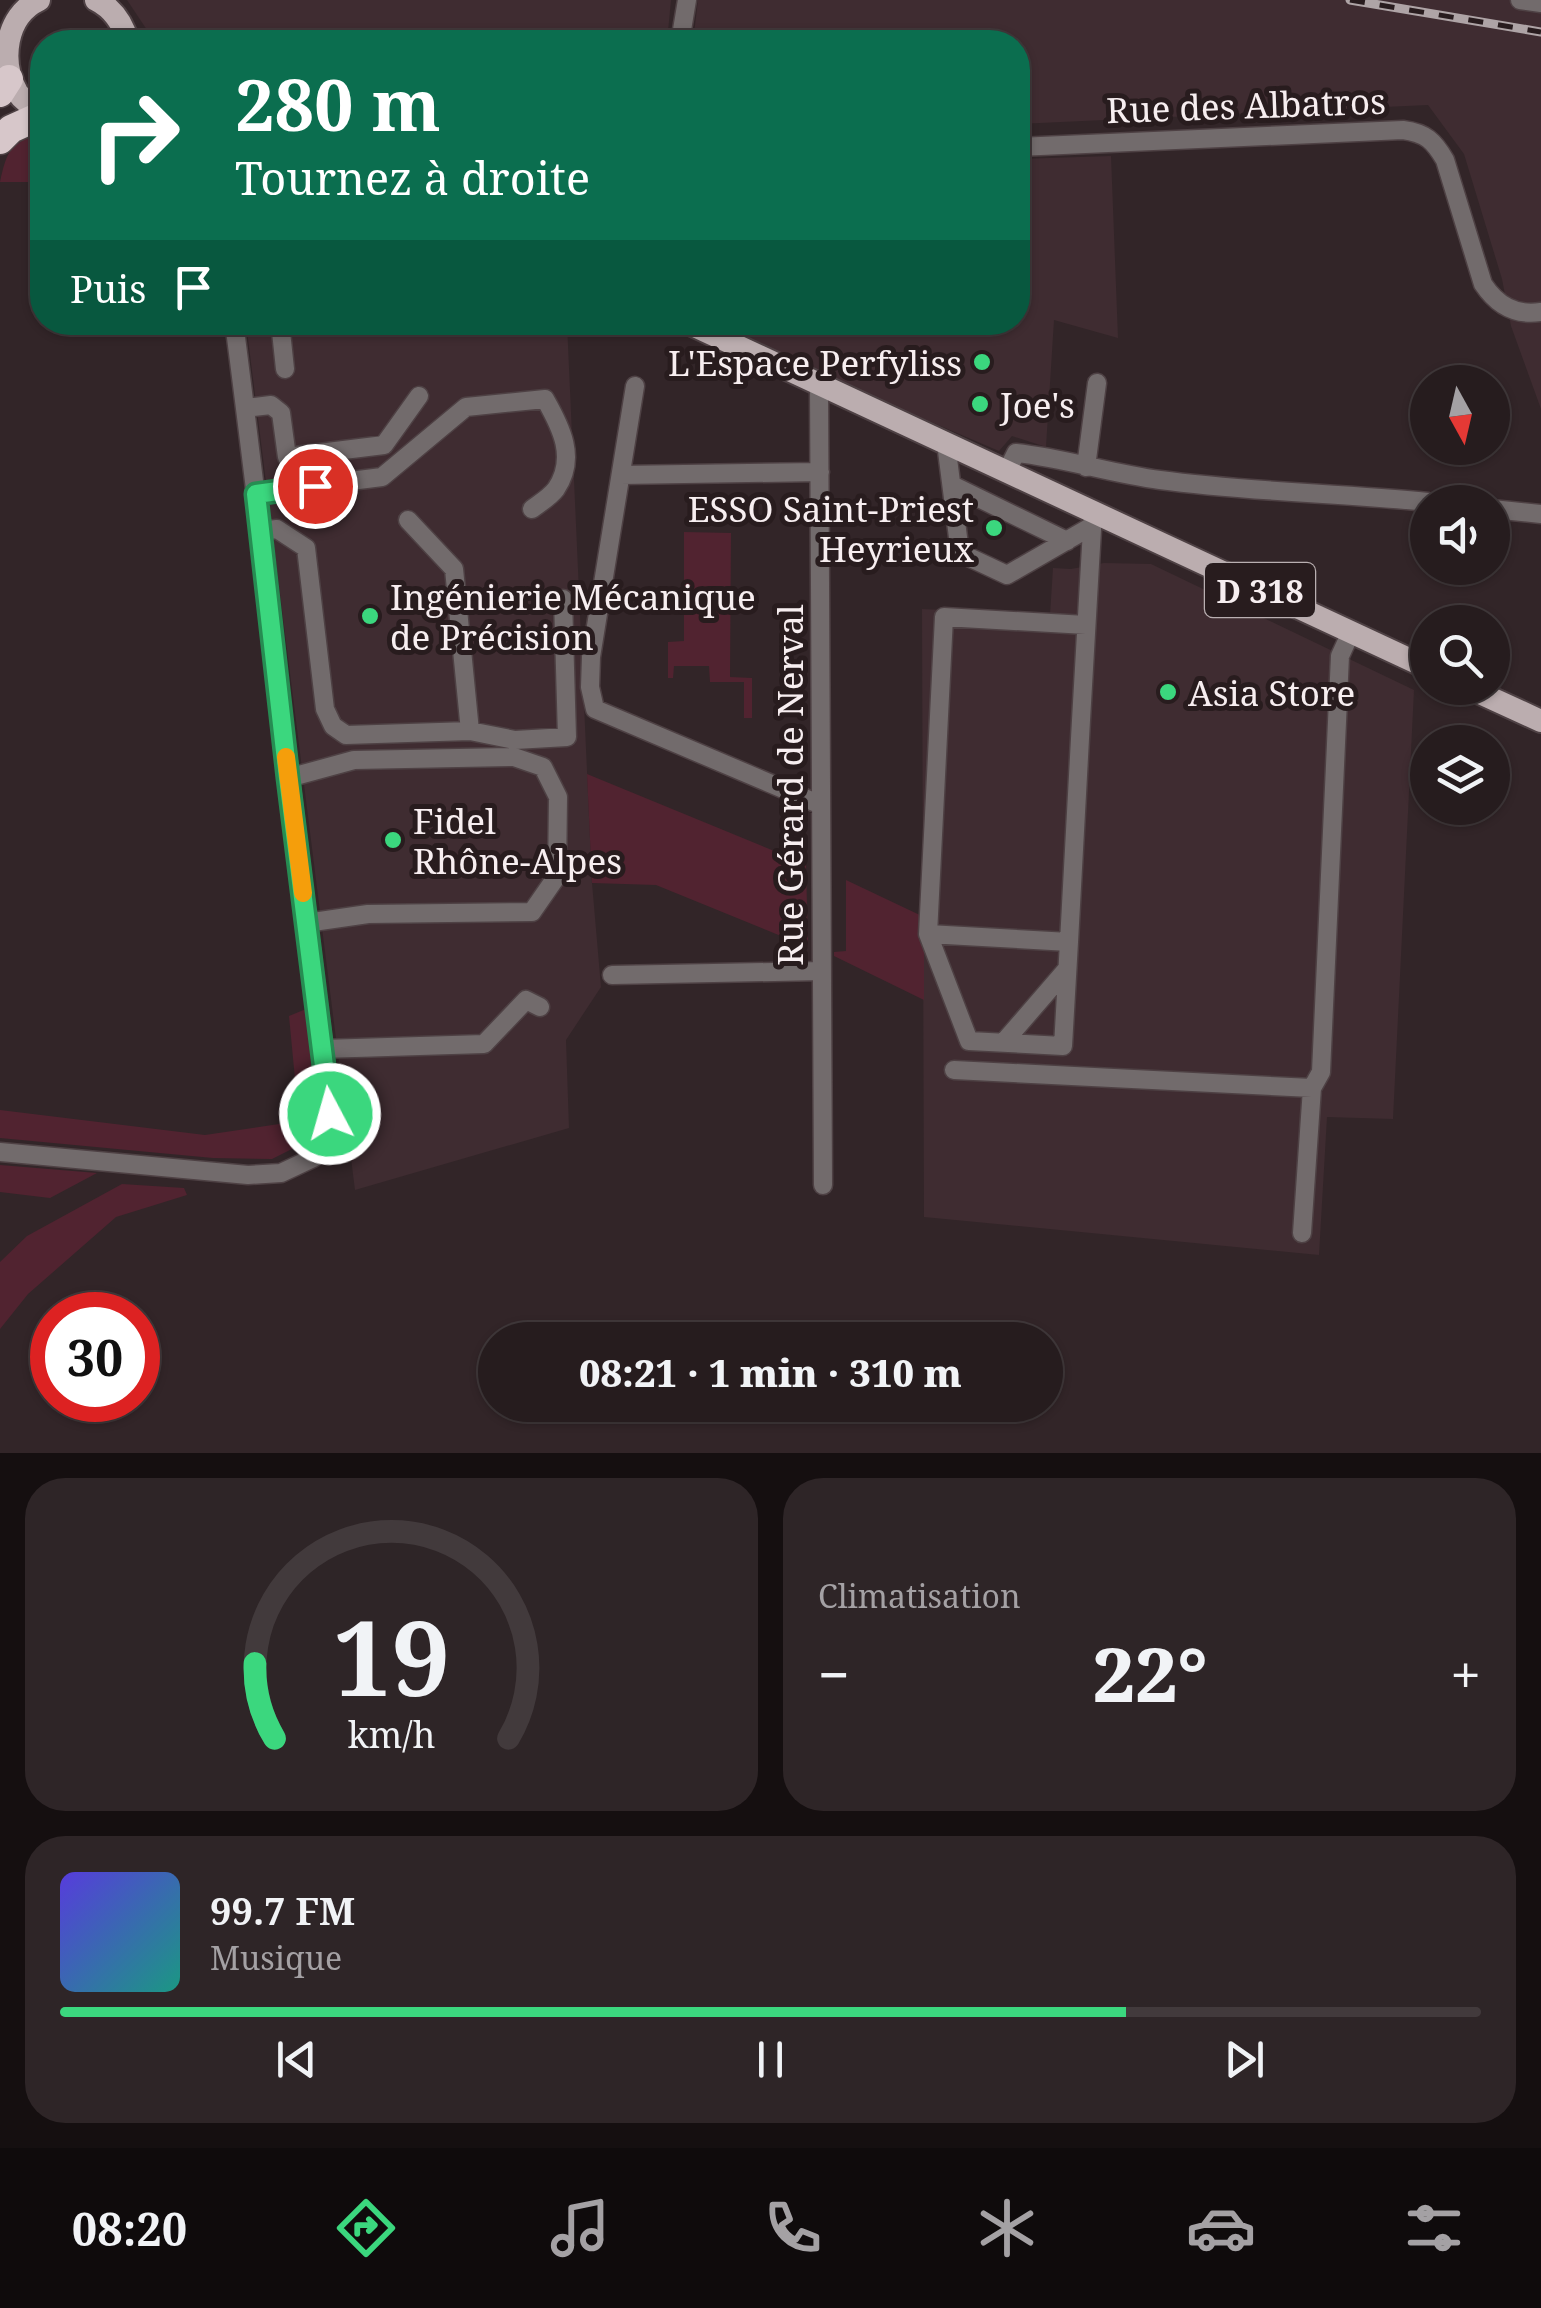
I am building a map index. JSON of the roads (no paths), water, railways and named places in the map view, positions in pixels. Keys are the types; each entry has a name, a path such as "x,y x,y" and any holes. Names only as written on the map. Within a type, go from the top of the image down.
{"highway":[{"path":"0,140 30,120"}],"main road":[{"path":"96,0 116,16 124,30"},
{"path":"30,105 4,86 4,28 31,1"},
{"name":"D 318","path":"713,335 1008,472 1092,519 1410,659"},
{"path":"1507,705 1541,721"}],"street":[{"path":"682,30 687,0"},
{"path":"1520,0 1541,4"},
{"name":"Rue des Albatros","path":"1030,146 1403,130 1422,133 1436,144 1445,160 1483,284 1494,300 1509,309 1529,314 1541,312"},
{"path":"0,1152 248,1176 281,1173 313,1158 326,1138 330,1114 323,1048 236,335"},
{"path":"282,335 286,369"},
{"path":"1086,467 1097,383"},
{"name":"Rue Gérard de Nerval","path":"819,385 823,1185"},
{"path":"635,386 591,658 594,709 821,805"},
{"path":"245,408 271,404 281,413 286,456 384,445 420,396"},
{"path":"256,494 382,477 466,407 545,400 566,442 563,476 554,492 532,509"},
{"path":"946,443 960,553 1007,575 1066,540 1092,519"},
{"path":"1008,472 1016,453 1160,480 1410,501"},
{"path":"621,475 820,472"},
{"path":"952,485 1066,540"},
{"path":"1510,511 1541,514"},
{"path":"1086,625 944,617 928,934 969,1042 1063,1046 1092,519"},
{"path":"408,520 454,569 470,731"},
{"path":"261,531 277,530 306,548 325,709 333,726 346,735 470,731 515,740 567,738 563,599"},
{"path":"1302,1233 1312,1088 1321,1072 1340,656 1352,632"},
{"path":"288,778 354,760 514,756 542,767 558,798 557,876 532,912 368,914 306,923"},
{"path":"928,934 1069,942"},
{"path":"1003,1043 1067,968"},
{"path":"612,974 822,971"},
{"path":"323,1048 484,1044 526,1000 540,1006"},
{"path":"954,1070 1312,1088"}],"railway":[{"path":"1350,0 1541,32"}],"place":[{"name":"L'Espace Perfyliss","path":"982,362"},
{"name":"Joe's","path":"980,404"},
{"name":"ESSO Saint-Priest Heyrieux","path":"994,528"},
{"name":"Ingénierie Mécanique de Précision","path":"370,616"},
{"name":"Asia Store","path":"1168,692"},
{"name":"Fidel Rhône-Alpes","path":"393,840"}]}
